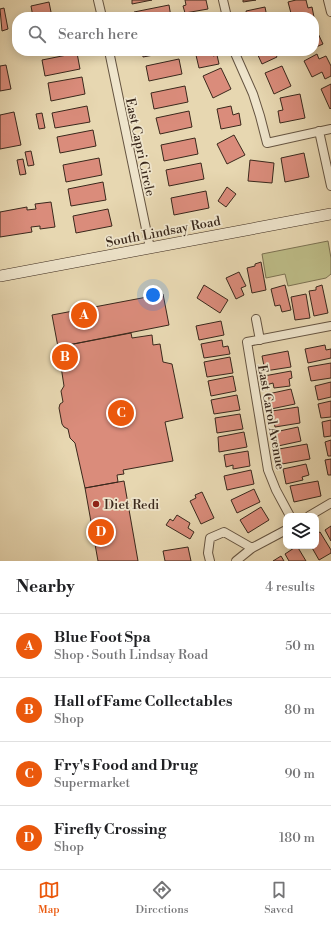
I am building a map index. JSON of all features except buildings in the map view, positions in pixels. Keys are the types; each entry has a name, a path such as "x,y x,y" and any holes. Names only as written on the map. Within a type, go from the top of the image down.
{"main road":[{"name":"South Lindsay Road","path":"0,276 331,214"}],"street":[{"path":"98,0 101,12"},
{"path":"223,0 226,12"},
{"path":"328,0 331,12"},
{"name":"East Capri Circle","path":"110,56 150,248"},
{"path":"236,56 253,94 267,143 319,130 331,129"},
{"path":"319,130 331,186"},
{"path":"256,319 260,340 331,326"},
{"name":"East Carol Avenue","path":"260,340 247,342 268,470 276,490 288,513"},
{"path":"314,513 331,503"},
{"path":"210,561 208,553 210,538 224,532 252,548"},
{"path":"236,561 252,548 283,532"}],"shaded area":[{"path":"328,241 331,258 331,274 326,278 288,286 285,274 266,278 262,254"}],"place":[{"name":"Blue Foot Spa","path":"84,315"},
{"name":"Hall of Fame Collectables","path":"65,357"},
{"name":"Fry's Food and Drug","path":"121,413"},
{"name":"Diet Redi","path":"96,504"},
{"name":"Firefly Crossing","path":"101,532"}]}
